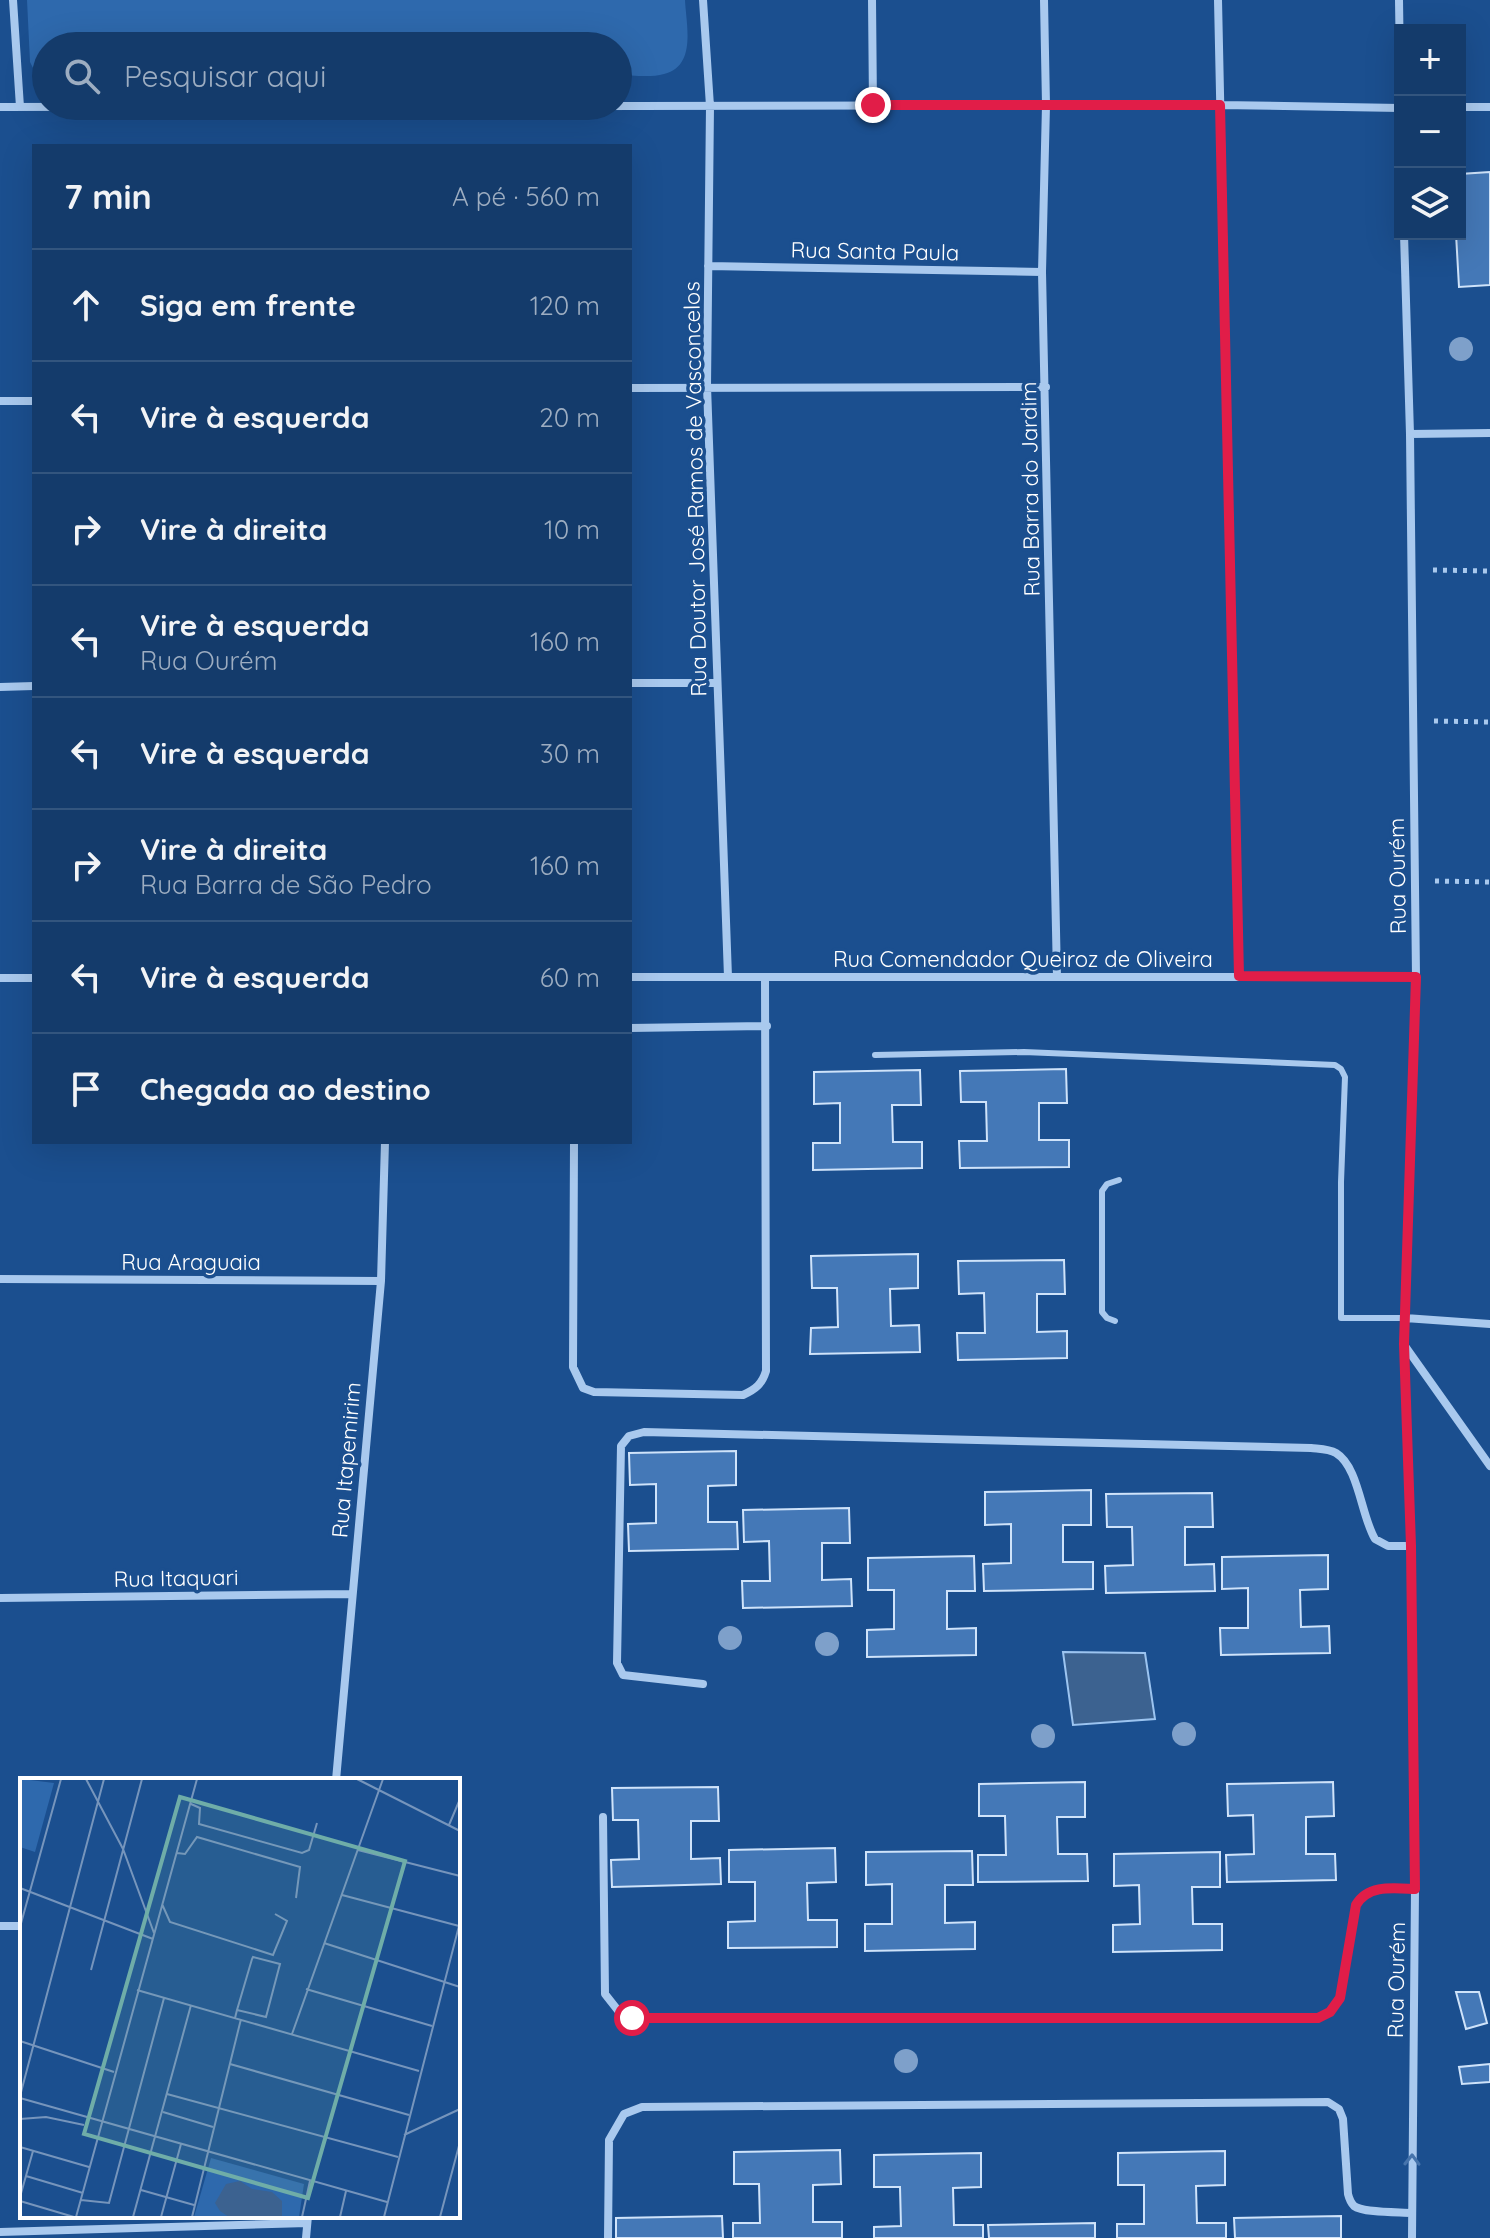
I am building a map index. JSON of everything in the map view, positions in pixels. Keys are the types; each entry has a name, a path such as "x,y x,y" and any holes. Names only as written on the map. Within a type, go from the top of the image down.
{"street":[{"path":"13,0 20,107"},
{"name":"Rua Doutor José Ramos de Vasconcelos","path":"703,0 710,106 707,386 728,977"},
{"path":"872,0 873,105"},
{"name":"Rua Barra do Jardim","path":"1044,0 1046,105 1042,272 1057,977"},
{"path":"1218,0 1239,976"},
{"path":"1399,0 1399,24"},
{"path":"632,106 1220,105 1394,108"},
{"path":"0,107 32,107"},
{"path":"1466,107 1490,107"},
{"name":"Rua Ourém","path":"1404,240 1410,434 1416,977 1404,1344 1411,1546 1415,1889 1412,2238"},
{"name":"Rua Santa Paula","path":"708,266 1042,272"},
{"path":"632,388 1046,387"},
{"path":"0,401 32,401"},
{"path":"1410,434 1490,433"},
{"path":"632,683 717,683"},
{"path":"0,687 32,686"},
{"name":"Rua Comendador Queiroz de Oliveira","path":"632,977 1416,977"},
{"path":"574,1144 573,1367 583,1388 594,1392 743,1395 753,1391 763,1383 766,1371 765,977"},
{"path":"0,978 32,978"},
{"path":"632,1028 767,1026"},
{"name":"Rua Itapemirim","path":"336,1778 381,1281 385,1144"},
{"name":"Rua Araguaia","path":"0,1279 381,1281"},
{"path":"1405,1318 1490,1324"},
{"path":"1404,1344 1490,1466"},
{"path":"703,1684 623,1675 617,1663 621,1446 629,1436 644,1432 1333,1451 1345,1460 1375,1539 1388,1546 1411,1546"},
{"name":"Rua Itaquari","path":"0,1598 352,1594"},
{"path":"603,1817 605,1994 620,2013 632,2018 1318,2018 1330,2012 1340,1998 1356,1905 1361,1897 1369,1891 1415,1889"},
{"path":"608,2238 609,2140 624,2114 642,2107 1328,2102 1339,2109 1343,2119 1351,2202 1355,2207 1371,2210 1412,2213"},
{"path":"0,2232 308,2220 306,2238"}],"lane":[{"path":"875,1055 1024,1052 1335,1065 1345,1077 1341,1318 1405,1318"},
{"path":"1115,1321 1102,1312 1102,1191 1107,1184 1119,1180"}],"path":[{"path":"1412,570 1490,571"},
{"path":"1413,721 1490,722"},
{"path":"1415,881 1490,882"}],"shaded area":[{"path":"27,0 685,0 685,53 674,70 653,76 632,75 632,32 32,32 32,66"},
{"path":"1063,1652 1145,1653 1155,1719 1073,1725"}],"building":[{"path":"1490,172 1490,285 1459,287 1456,240 1466,240 1466,174"},
{"path":"1066,1069 1067,1103 1039,1103 1039,1140 1069,1140 1069,1167 960,1168 959,1141 987,1141 986,1102 961,1102 960,1071"},
{"path":"920,1070 921,1105 892,1105 893,1142 922,1142 922,1168 813,1170 813,1143 840,1143 840,1103 814,1104 814,1072"},
{"path":"918,1254 918,1288 890,1289 891,1326 919,1325 920,1352 810,1354 811,1328 838,1327 837,1288 812,1288 811,1256"},
{"path":"1064,1260 1065,1294 1037,1294 1037,1332 1067,1331 1067,1358 958,1360 957,1333 985,1333 984,1293 959,1294 958,1261"},
{"path":"736,1451 736,1485 708,1486 708,1522 737,1522 738,1549 629,1551 628,1524 656,1523 656,1484 630,1485 629,1453"},
{"path":"1091,1490 1091,1525 1063,1525 1063,1562 1093,1562 1093,1589 984,1591 983,1564 1011,1563 1011,1524 985,1525 985,1492"},
{"path":"1212,1493 1213,1527 1185,1527 1185,1565 1214,1564 1215,1591 1106,1593 1105,1566 1133,1565 1132,1527 1107,1527 1106,1494"},
{"path":"849,1508 850,1543 822,1543 822,1580 851,1579 852,1606 743,1608 742,1581 770,1581 769,1541 744,1542 743,1510"},
{"path":"1328,1555 1328,1589 1300,1590 1301,1627 1329,1626 1330,1653 1221,1655 1220,1628 1248,1628 1248,1588 1222,1589 1222,1557"},
{"path":"974,1556 975,1591 947,1591 947,1629 976,1628 976,1655 867,1657 867,1630 894,1629 894,1590 868,1590 868,1558"},
{"path":"1085,1782 1085,1817 1057,1817 1058,1854 1087,1854 1088,1881 978,1882 978,1855 1006,1855 1005,1816 979,1816 979,1784"},
{"path":"1333,1782 1334,1816 1306,1817 1306,1854 1335,1854 1336,1880 1227,1882 1226,1855 1254,1854 1253,1815 1228,1816 1227,1784"},
{"path":"718,1787 719,1821 691,1821 691,1859 720,1858 721,1884 612,1887 611,1860 639,1859 638,1820 613,1820 612,1788"},
{"path":"835,1848 836,1882 807,1883 808,1920 837,1920 837,1947 728,1948 728,1922 755,1921 755,1882 729,1882 729,1850"},
{"path":"972,1851 973,1885 945,1885 945,1923 975,1922 975,1949 865,1951 865,1924 892,1924 892,1884 866,1885 866,1852"},
{"path":"1220,1852 1220,1887 1192,1887 1193,1924 1222,1924 1222,1950 1113,1952 1113,1925 1140,1924 1139,1885 1114,1886 1114,1854"},
{"path":"1456,1992 1479,1992 1487,2023 1466,2029"},
{"path":"1490,2064 1490,2082 1462,2084 1459,2067"},
{"path":"840,2150 841,2184 813,2185 813,2222 842,2222 842,2238 733,2238 733,2223 760,2223 759,2184 734,2184 734,2152"},
{"path":"1225,2151 1225,2185 1196,2186 1197,2223 1226,2223 1226,2238 1117,2238 1117,2224 1144,2224 1144,2185 1118,2185 1118,2153"},
{"path":"981,2153 981,2187 953,2188 954,2225 983,2225 983,2238 874,2238 874,2227 901,2226 900,2187 874,2187 874,2155"},
{"path":"722,2216 723,2238 616,2238 616,2218"},
{"path":"1341,2216 1341,2238 1235,2238 1234,2218"},
{"path":"1095,2223 1095,2238 989,2238 988,2225"}],"route":[{"path":"632,2018 1318,2018 1335,2008 1340,1998 1356,1905 1361,1897 1369,1891 1415,1889 1411,1546 1404,1344 1416,977 1239,976 1220,105 873,105"}]}
